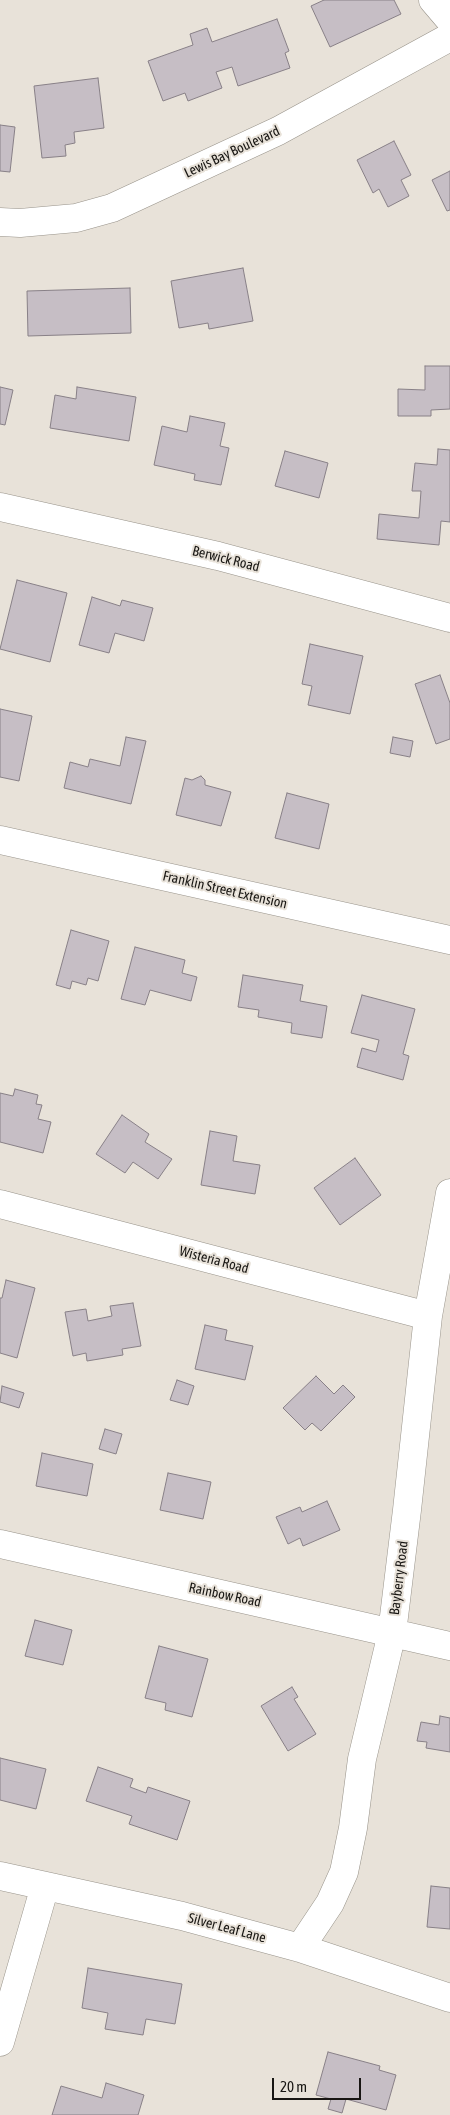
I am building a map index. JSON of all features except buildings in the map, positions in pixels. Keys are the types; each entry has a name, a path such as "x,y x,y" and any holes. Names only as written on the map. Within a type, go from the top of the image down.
{"street":[{"path":"432,0 450,20"},
{"name":"Lewis Bay Boulevard","path":"0,222 20,223 76,218 112,208 278,131 450,37"},
{"name":"Berwick Road","path":"0,507 218,556 450,618"},
{"name":"Franklin Street Extension","path":"0,840 450,940"},
{"name":"Bayberry Road","path":"300,1948 330,1903 344,1872 353,1828 362,1760 392,1633 428,1316 450,1193"},
{"name":"Wisteria Road","path":"0,1204 428,1316"},
{"name":"Rainbow Road","path":"0,1544 450,1646"},
{"name":"Silver Leaf Lane","path":"0,1876 182,1916 300,1948 450,1998"},
{"path":"0,2042 44,1886"}]}
